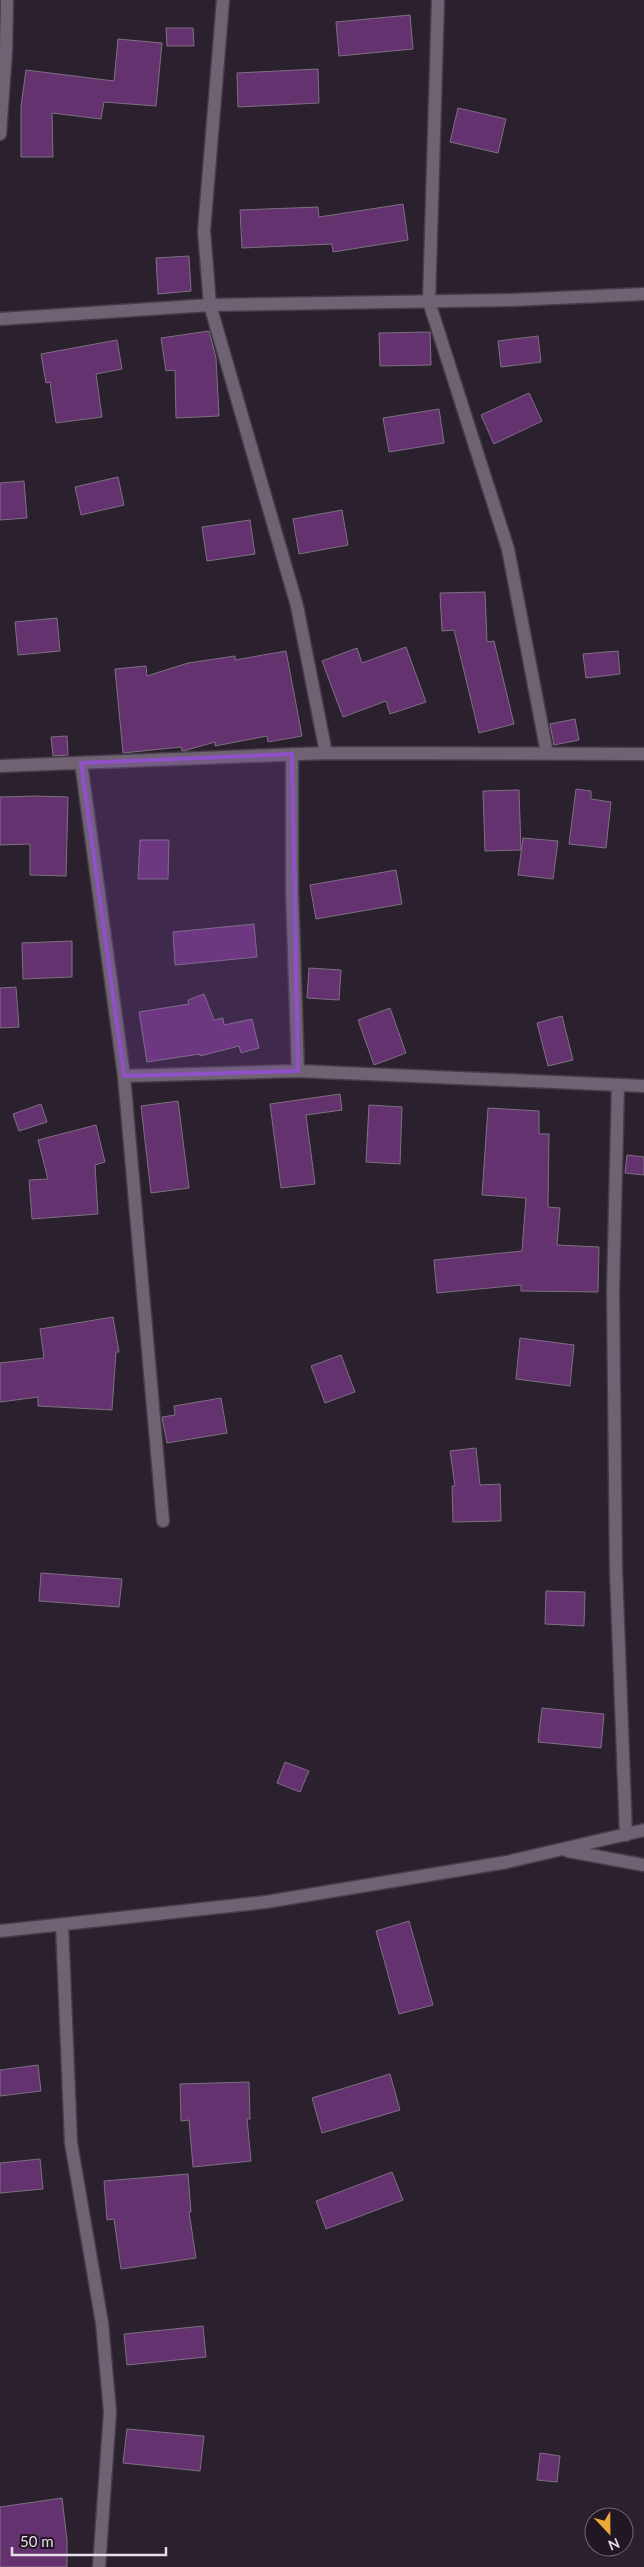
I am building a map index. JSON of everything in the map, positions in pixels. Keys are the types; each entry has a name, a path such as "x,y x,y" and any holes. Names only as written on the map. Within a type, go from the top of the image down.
{"street":[{"path":"0,134 6,52 7,0"},
{"path":"223,0 204,231 210,305 297,606 326,753"},
{"path":"438,0 429,302 508,550 547,753"},
{"path":"0,319 210,305 429,302 644,294"},
{"path":"0,766 326,753 644,754"},
{"path":"292,754 292,890 298,1071"},
{"path":"82,763 124,1076 164,1521"},
{"path":"124,1076 298,1071 644,1086"},
{"path":"618,1086 613,1311 616,1570 626,1834"},
{"path":"0,1930 266,1902 507,1862 644,1830"},
{"path":"560,1850 644,1864"},
{"path":"62,1924 71,2143 102,2322 110,2412 99,2567"}],"highlighted area":[{"path":"292,754 298,1071 124,1076 81,763"}],"building":[{"path":"410,15 413,49 339,56 336,22"},
{"path":"166,28 193,28 194,46 167,46"},
{"path":"118,39 162,43 156,106 104,102 101,119 52,113 53,157 21,157 21,106 26,70 114,81"},
{"path":"318,69 319,103 238,107 237,73"},
{"path":"458,108 506,119 498,153 450,142"},
{"path":"403,204 408,240 333,252 332,244 242,248 240,210 318,207 319,217"},
{"path":"189,256 191,291 158,294 156,258"},
{"path":"209,331 216,358 219,416 176,418 175,370 166,371 161,338"},
{"path":"430,332 431,365 380,366 379,333"},
{"path":"538,336 541,362 501,367 498,341"},
{"path":"117,340 122,369 96,374 102,417 56,423 50,382 46,383 41,354"},
{"path":"529,393 542,421 494,444 481,415"},
{"path":"439,409 444,443 389,452 383,418"},
{"path":"118,477 124,505 81,515 75,487"},
{"path":"24,481 27,518 0,520 0,483"},
{"path":"342,510 348,545 299,554 293,519"},
{"path":"250,520 255,554 207,561 202,527"},
{"path":"485,592 487,642 494,641 514,724 479,733 454,630 442,631 440,593"},
{"path":"57,618 60,651 18,655 15,622"},
{"path":"406,647 426,702 390,714 386,701 343,717 322,661 357,648 362,663"},
{"path":"286,651 302,736 268,742 267,736 215,746 215,742 182,751 181,747 123,753 115,669 146,666 147,676 188,663 235,656 235,660"},
{"path":"618,651 620,674 586,678 583,654"},
{"path":"575,719 579,740 554,745 550,724"},
{"path":"67,736 68,755 53,756 51,737"},
{"path":"576,789 591,791 591,799 611,802 606,848 569,844"},
{"path":"519,790 521,850 485,851 483,791"},
{"path":"0,797 68,797 66,876 30,875 30,844 0,845"},
{"path":"523,838 558,841 553,879 518,875"},
{"path":"140,840 169,840 168,879 138,879"},
{"path":"396,870 402,904 316,919 310,885"},
{"path":"254,924 257,957 175,965 173,932"},
{"path":"72,941 72,977 23,979 22,943"},
{"path":"309,968 341,970 339,1000 307,998"},
{"path":"16,987 19,1027 0,1028 0,988"},
{"path":"204,994 214,1020 223,1018 224,1025 252,1019 259,1048 241,1053 239,1046 200,1056 200,1054 147,1062 139,1012 189,1004 188,1000"},
{"path":"390,1008 406,1053 374,1065 358,1020"},
{"path":"562,1016 573,1060 548,1066 537,1023"},
{"path":"340,1094 342,1110 306,1115 315,1184 281,1188 270,1104"},
{"path":"178,1101 189,1188 151,1193 141,1106"},
{"path":"41,1104 47,1122 19,1131 13,1114"},
{"path":"369,1105 402,1107 400,1164 366,1162"},
{"path":"488,1108 539,1111 539,1134 549,1134 548,1207 560,1208 557,1245 599,1247 598,1292 521,1291 521,1285 437,1293 434,1260 522,1251 526,1198 482,1195"},
{"path":"96,1125 105,1162 95,1165 98,1214 32,1219 29,1180 48,1179 38,1140"},
{"path":"627,1155 644,1157 644,1175 625,1173"},
{"path":"113,1317 119,1352 116,1352 112,1410 38,1406 38,1397 0,1402 0,1363 44,1358 40,1329"},
{"path":"520,1338 574,1345 570,1386 516,1379"},
{"path":"341,1355 355,1392 325,1403 311,1366"},
{"path":"221,1398 227,1433 167,1443 162,1417 175,1415 174,1406"},
{"path":"476,1448 480,1485 500,1484 501,1521 453,1522 452,1486 455,1486 450,1451"},
{"path":"41,1573 122,1579 119,1607 39,1601"},
{"path":"546,1591 585,1592 584,1626 545,1624"},
{"path":"542,1708 604,1714 601,1748 538,1742"},
{"path":"285,1762 309,1771 300,1792 277,1783"},
{"path":"409,1921 433,2005 399,2014 376,1931"},
{"path":"38,2065 41,2091 0,2096 0,2070"},
{"path":"390,2074 400,2110 322,2133 312,2098"},
{"path":"249,2082 250,2119 247,2119 251,2161 193,2167 189,2120 181,2121 180,2084"},
{"path":"40,2159 43,2189 0,2193 0,2163"},
{"path":"392,2172 403,2200 326,2229 316,2201"},
{"path":"188,2174 191,2212 189,2212 196,2258 121,2269 114,2219 107,2220 104,2181"},
{"path":"203,2326 206,2357 127,2365 124,2334"},
{"path":"127,2429 204,2436 200,2471 123,2463"},
{"path":"540,2453 560,2456 557,2482 537,2480"},
{"path":"62,2498 67,2540 67,2567 0,2567 0,2507"}]}
